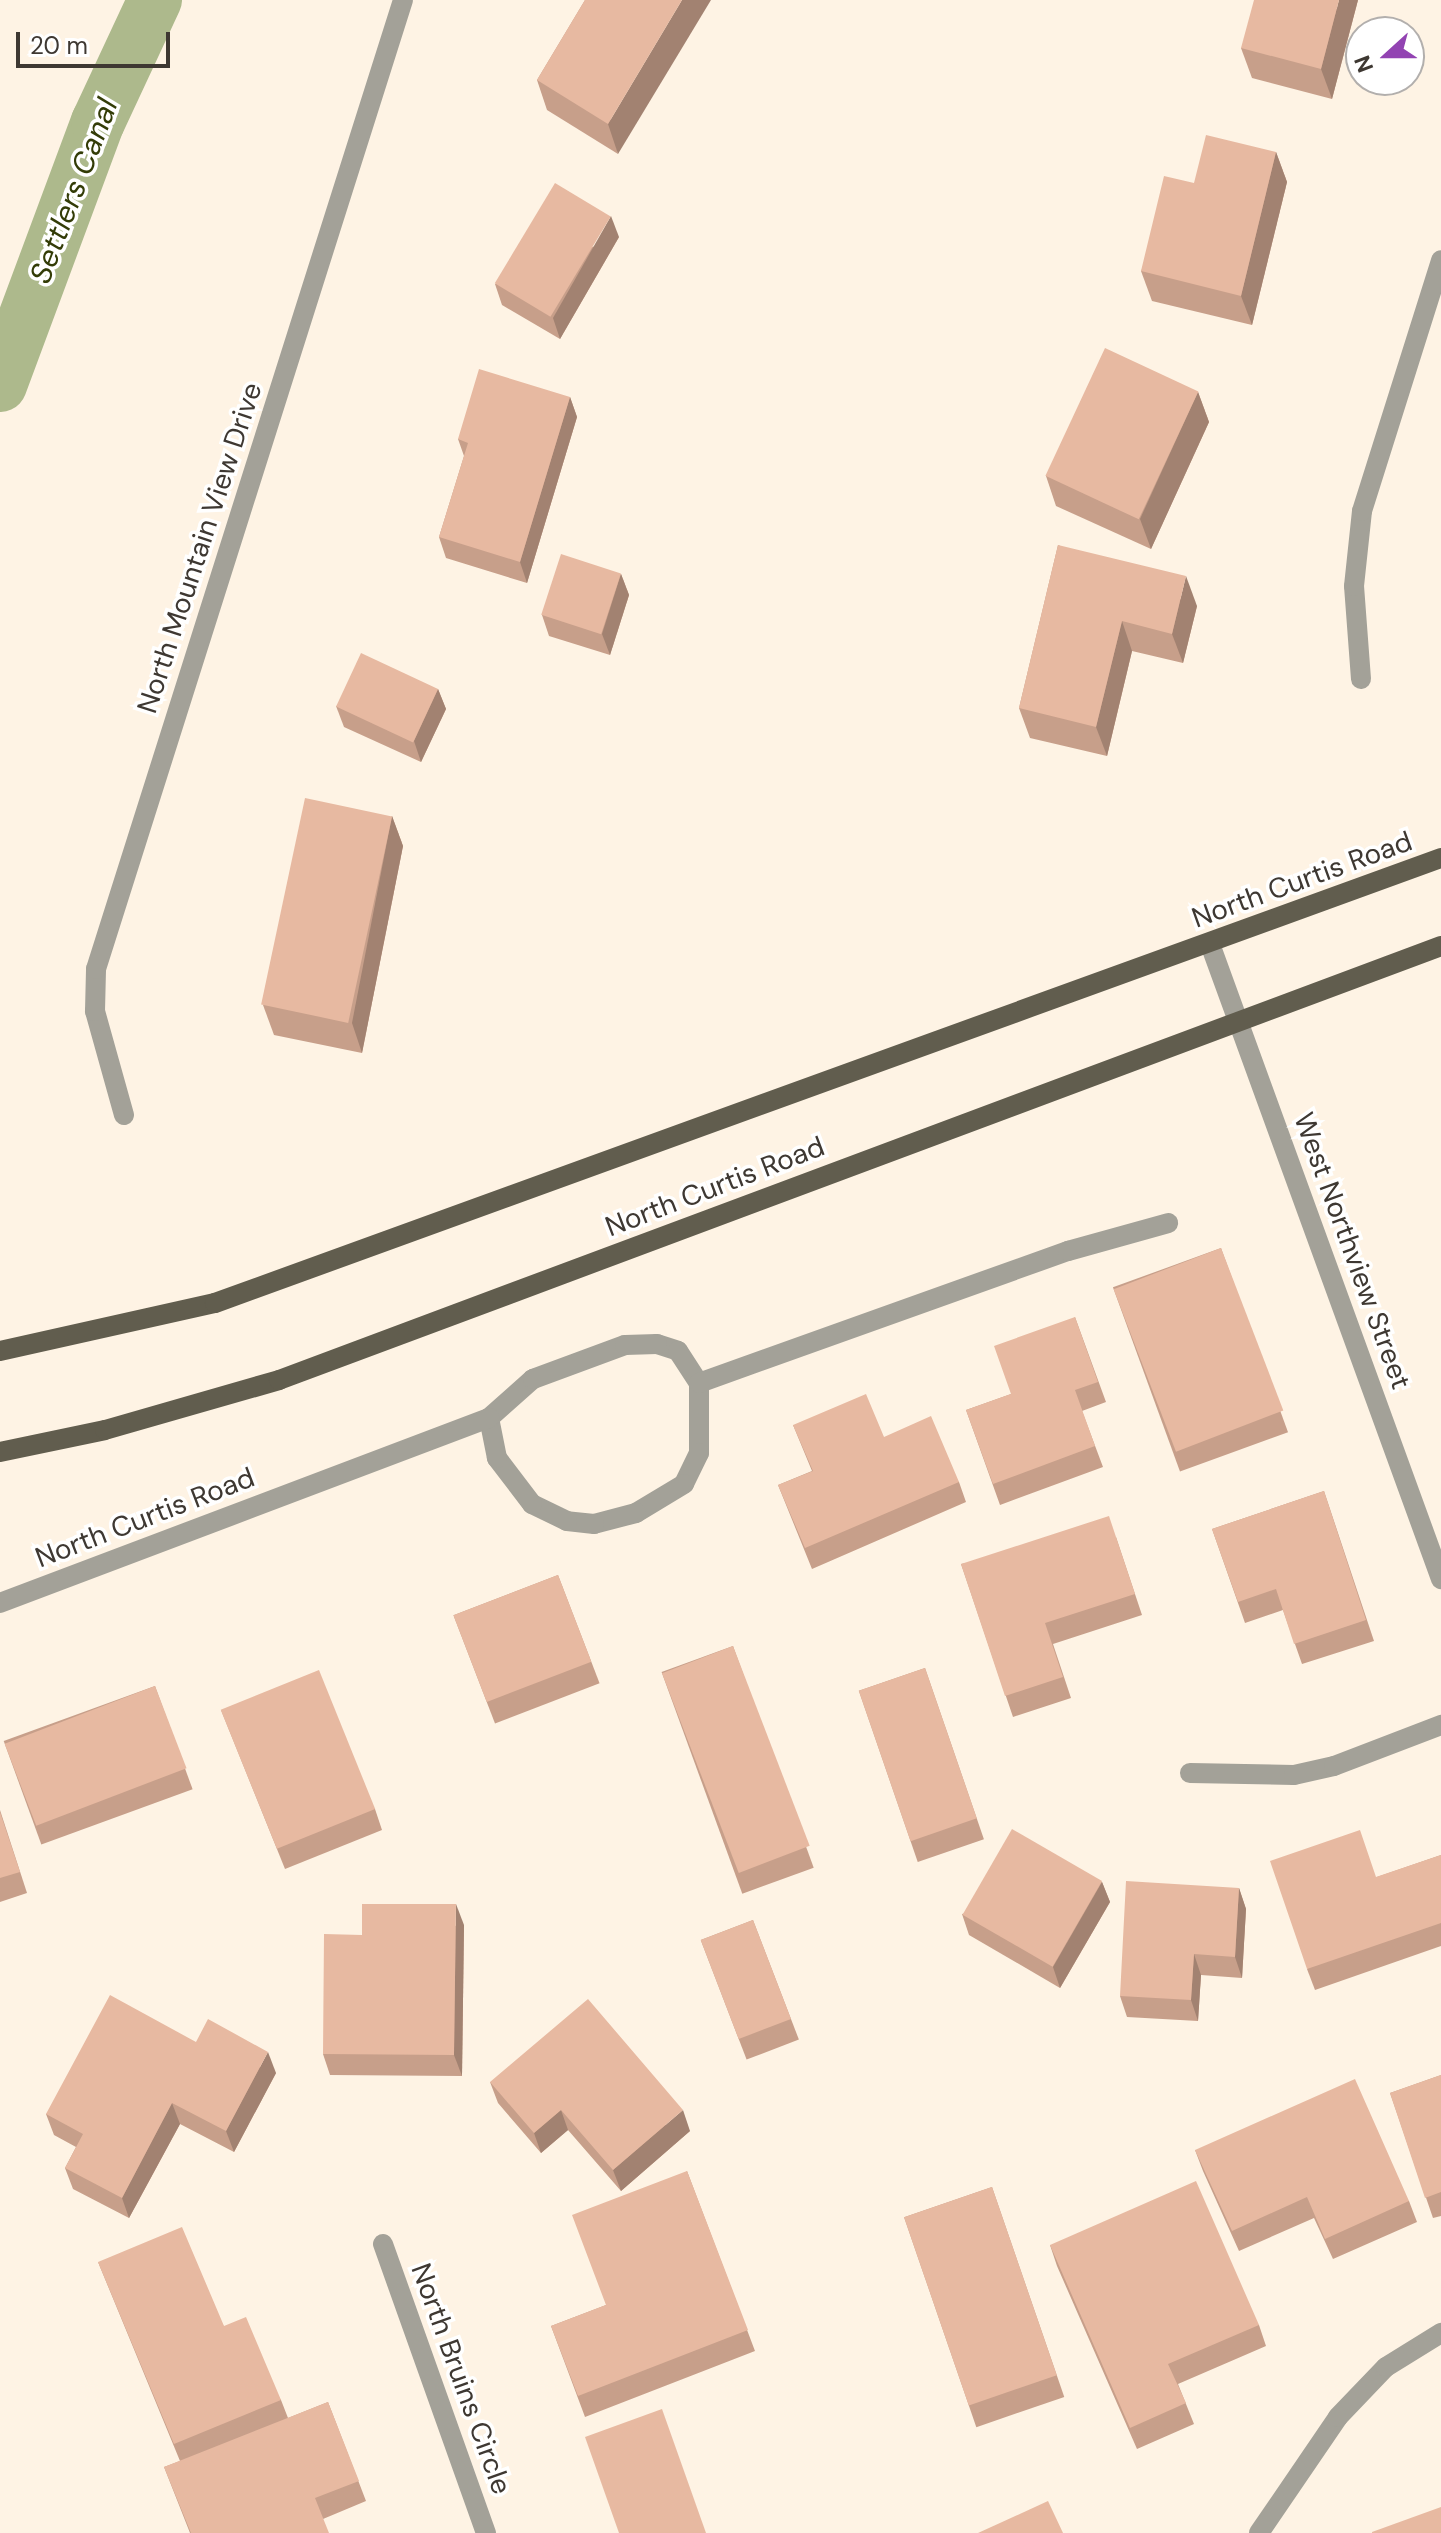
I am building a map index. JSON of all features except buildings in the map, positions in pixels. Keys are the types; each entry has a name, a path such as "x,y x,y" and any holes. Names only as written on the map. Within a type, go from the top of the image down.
{"main road":[{"name":"North Curtis Road","path":"0,1351 215,1303 1441,858"},
{"name":"North Curtis Road","path":"0,1452 105,1430 279,1380 1441,946"}],"street":[{"name":"North Mountain View Drive","path":"124,1115 95,1011 96,969 403,0"},
{"path":"1361,679 1354,586 1362,511 1441,260"},
{"name":"West Northview Street","path":"1210,944 1441,1579"},
{"path":"489,1418 497,1458 532,1504 567,1521 594,1524 636,1513 684,1484 699,1453 699,1383 1068,1251 1168,1223"},
{"name":"North Curtis Road","path":"0,1603 489,1418 533,1379 625,1345 678,1351 699,1383"},
{"path":"1190,1773 1294,1775 1334,1766 1441,1725"},
{"name":"North Bruins Circle","path":"383,2244 486,2533"},
{"path":"1259,2533 1338,2417 1386,2367 1441,2333"}],"waterway":[{"name":"Settlers Canal","path":"0,385 98,122 155,0"}]}
